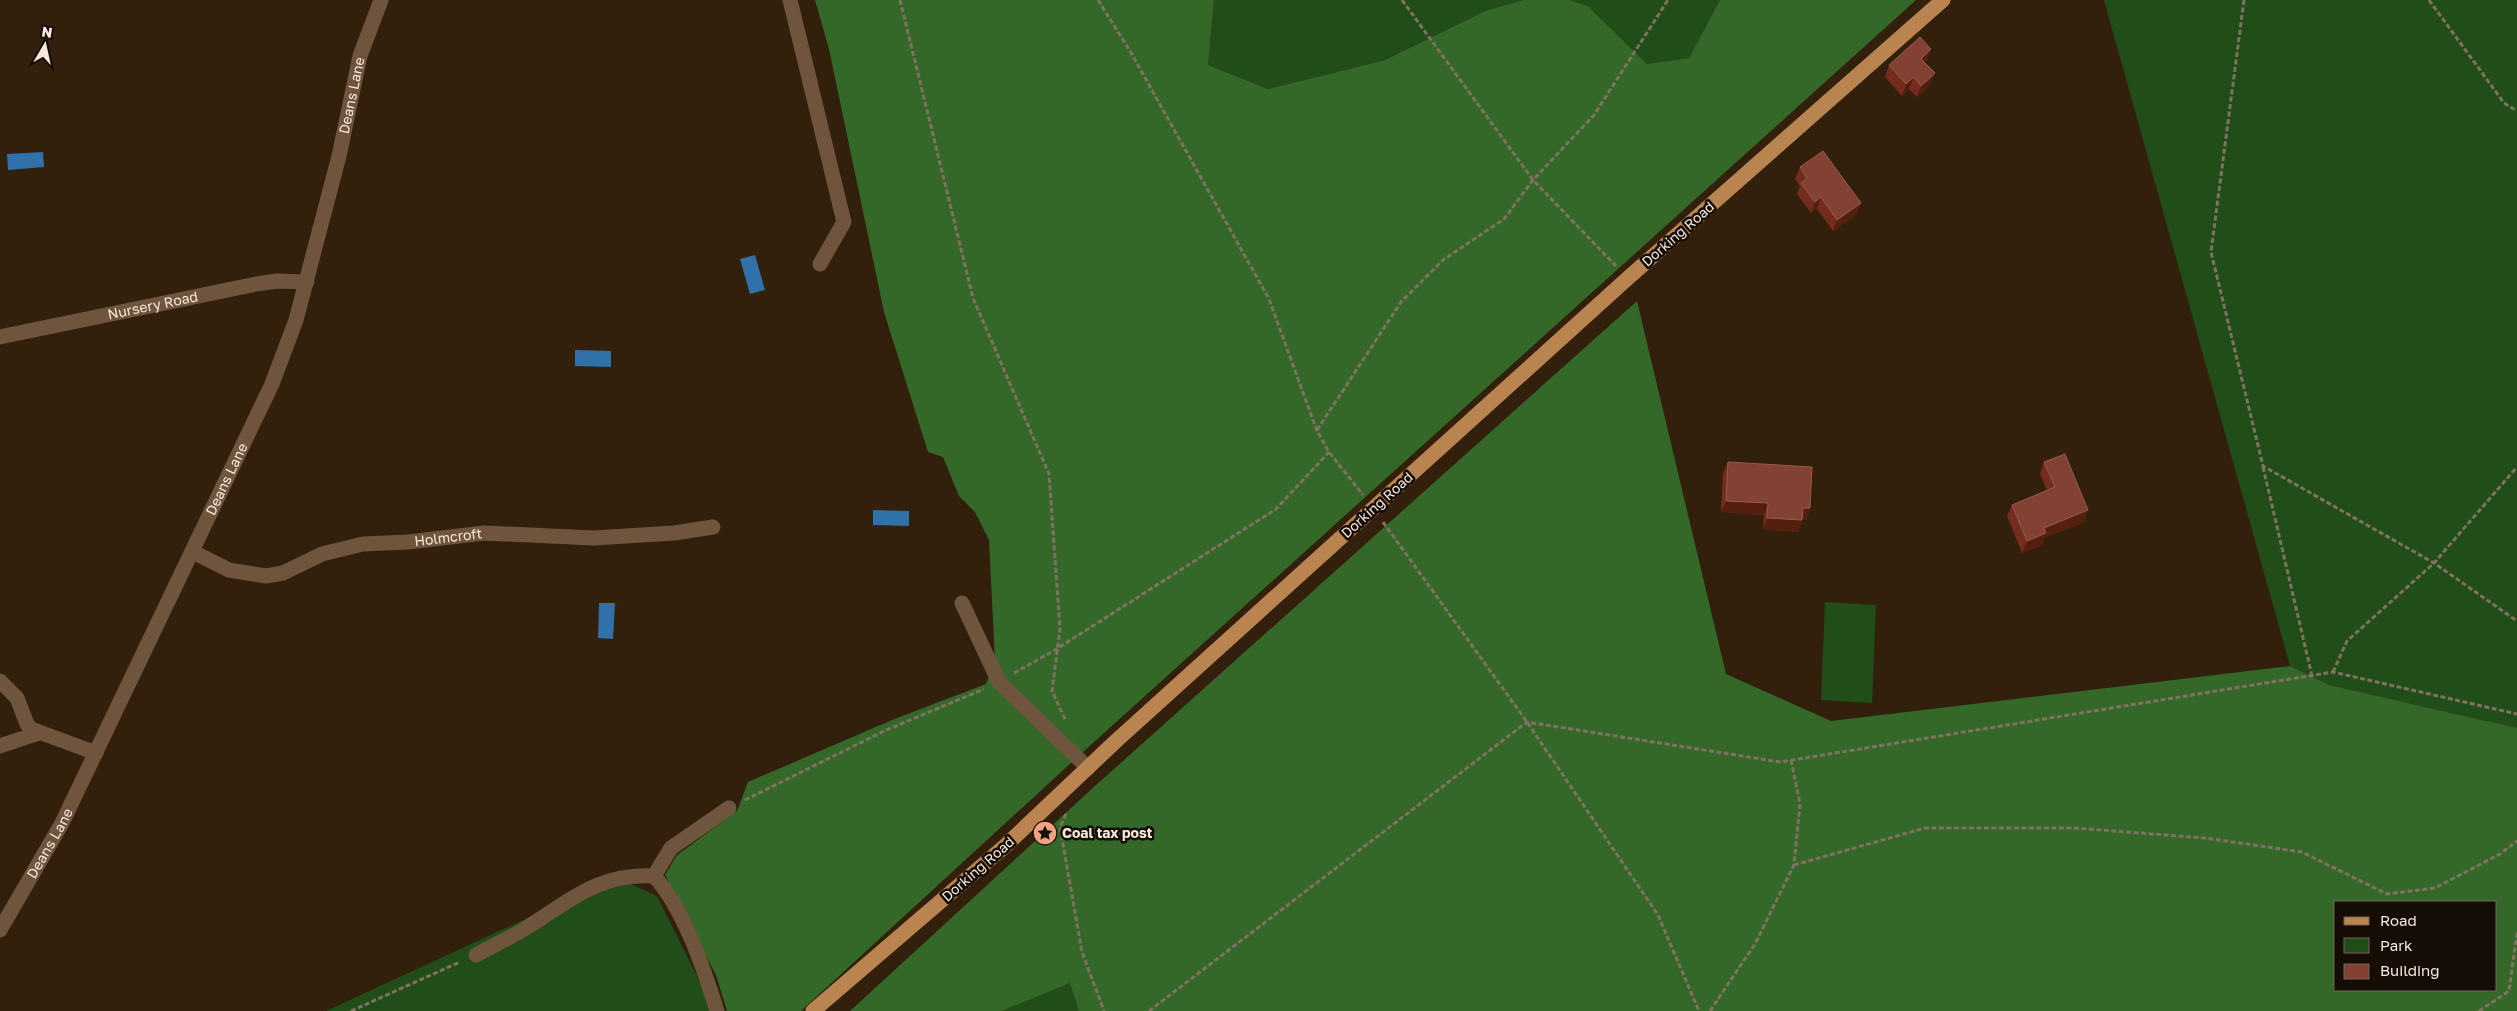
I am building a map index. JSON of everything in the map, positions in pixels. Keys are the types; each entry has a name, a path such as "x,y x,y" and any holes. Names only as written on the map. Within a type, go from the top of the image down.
{"main road":[{"name":"Dorking Road","path":"813,1011 1005,846 1116,740 1628,278 1943,0"}],"street":[{"name":"Deans Lane","path":"0,930 62,823 272,384 296,320 339,156 360,56 381,0"},
{"path":"790,0 844,222 820,264"},
{"name":"Nursery Road","path":"0,337 256,284 277,281 306,282"},
{"name":"Holmcroft","path":"193,552 229,570 266,576 282,573 322,554 363,544 408,542 484,533 594,538 674,533 713,527"},
{"path":"962,603 999,682 1088,768"},
{"path":"0,681 17,698 27,724 39,732 96,753"},
{"path":"0,746 39,732"},
{"path":"654,876 671,848 729,808"},
{"path":"476,955 524,929 589,888 614,878 654,876"},
{"path":"654,876 670,900 702,963 718,1011"}],"path":[{"path":"900,0 973,298 1049,474 1060,628 1055,650 1052,691 1068,725"},
{"path":"1098,0 1130,51 1269,299 1317,431 1329,452 1374,509 1527,722 1658,915 1699,1011"},
{"path":"1402,0 1533,180 1628,278"},
{"path":"1317,431 1402,302 1443,260 1504,219 1533,180 1594,115 1668,0"},
{"path":"2244,0 2212,252 2312,676"},
{"path":"2429,0 2504,103 2517,111"},
{"path":"729,808 884,732 999,682 1055,650 1276,509 1329,452"},
{"path":"2263,466 2434,563 2517,621"},
{"path":"2333,672 2346,641 2434,563 2517,467"},
{"path":"1149,1011 1527,722 1780,762 2333,672 2517,714"},
{"path":"1710,1011 1755,944 1794,865 1800,804 1791,760"},
{"path":"1068,810 1060,827 1082,952 1104,1011"},
{"path":"1794,865 1925,828 2075,828 2205,838 2302,852 2387,894 2435,888 2500,854 2517,841"},
{"path":"2479,1011 2509,990 2517,932"},
{"path":"351,1011 476,955"}],"green space":[{"path":"815,0 1214,0 1208,65 1268,89 1385,60 1485,11 1523,0 1570,0 1588,6 1647,64 1689,58 1720,0 1916,0 1073,761 801,1011 727,1011 716,975 665,875 677,855 737,811 748,782 892,720 986,684 995,660 989,540 975,512 959,496 943,457 928,452 884,312 829,49"},
{"path":"1214,0 1523,0 1485,11 1385,60 1268,89 1208,65"},
{"path":"1570,0 1720,0 1689,58 1647,64 1588,6"},
{"path":"2104,0 2517,0 2517,728 2328,685 2290,666"},
{"path":"1637,301 1726,674 1831,721 2290,666 2329,685 2517,728 2517,1011 1079,1011 1070,983 1001,1011 850,1011 1095,786"},
{"path":"1825,602 1876,605 1872,703 1821,700"},
{"path":"624,881 657,896 703,988 710,1011 326,1011 560,903"},
{"path":"1072,962 1092,1011 969,1011"}],"water":[{"path":"43,152 44,167 8,170 7,154"},
{"path":"755,255 765,290 750,294 740,259"},
{"path":"575,350 611,351 611,367 575,366"},
{"path":"873,510 909,511 909,526 873,525"},
{"path":"599,603 615,603 613,639 598,638"}],"building":[{"path":"1920,37 1931,49 1921,59 1935,73 1921,86 1914,77 1906,84 1889,65"},
{"path":"1823,151 1861,203 1837,220 1821,197 1815,202 1801,183 1807,178 1800,167"},
{"path":"2065,454 2088,510 2044,528 2046,533 2027,541 2012,505 2055,487 2044,462"},
{"path":"1728,462 1812,467 1810,508 1803,508 1802,520 1767,518 1768,503 1726,501"}],"place":[{"name":"Coal tax post","path":"1045,833"}]}
